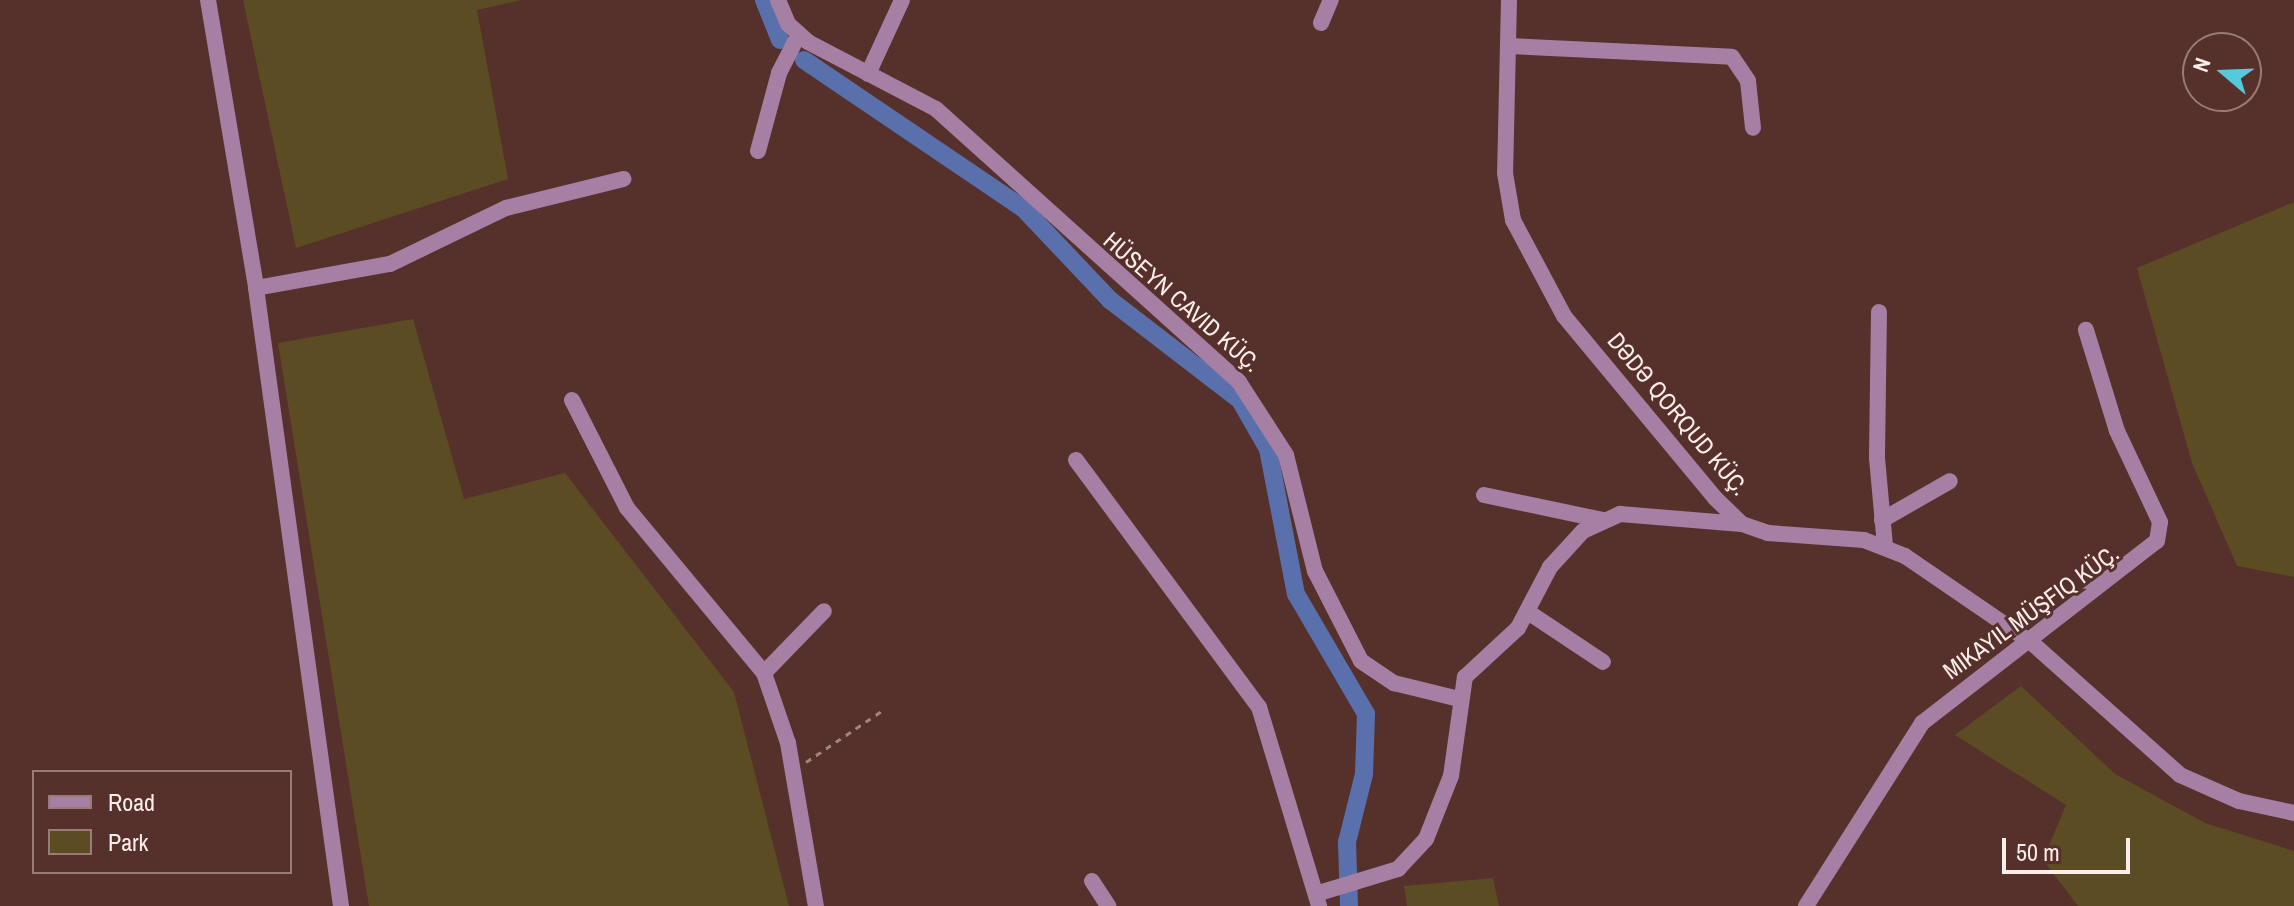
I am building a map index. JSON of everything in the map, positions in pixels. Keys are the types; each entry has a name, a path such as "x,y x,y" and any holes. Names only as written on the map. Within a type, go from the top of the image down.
{"street":[{"path":"208,0 256,288 341,906"},
{"name":"HÜSEYN CAVID KÜÇ.","path":"778,0 799,34 936,109 1239,382 1286,455 1315,571 1361,661 1394,683 1459,699"},
{"path":"868,74 902,0"},
{"path":"1321,23 1331,0"},
{"name":"DƏDƏ QORQUD KÜÇ.","path":"1509,0 1505,173 1513,220 1530,258 1564,316 1742,524 1885,546 2032,643 2180,775 2239,801 2294,813"},
{"path":"758,151 779,73 799,34"},
{"path":"1510,46 1732,57 1748,81 1753,128"},
{"path":"256,288 390,264 506,208 623,179"},
{"path":"1879,312 1885,546"},
{"path":"1806,906 1922,723 2032,643 2157,541 2160,522 2117,431 2086,330"},
{"path":"572,400 635,519 764,673 793,770 816,906"},
{"path":"1076,460 1259,707 1319,900 1398,869 1433,828 1451,776 1459,699 1475,660 1528,612 1565,547 1603,520"},
{"path":"1882,520 1950,481"},
{"path":"1484,495 1603,520 1641,514 1742,524"},
{"path":"764,673 824,611"},
{"path":"1528,612 1603,662"},
{"path":"1092,881 1108,906"}],"path":[{"path":"793,770 883,710"}],"green space":[{"path":"243,0 521,0 477,10 508,179 296,248"},
{"path":"2294,202 2294,577 2237,566 2192,463 2137,268"},
{"path":"413,319 464,499 565,473 734,692 789,906 369,906 278,343"},
{"path":"2021,686 2115,774 2205,823 2294,851 2294,906 2078,906 2043,860 2066,805 1955,735"},
{"path":"1493,878 1499,906 1407,906 1404,886"}],"waterway":[{"path":"764,0 780,40"},
{"path":"804,60 1023,208 1110,300 1240,400 1268,449 1296,594 1366,714 1364,774 1347,842 1349,906"}]}
